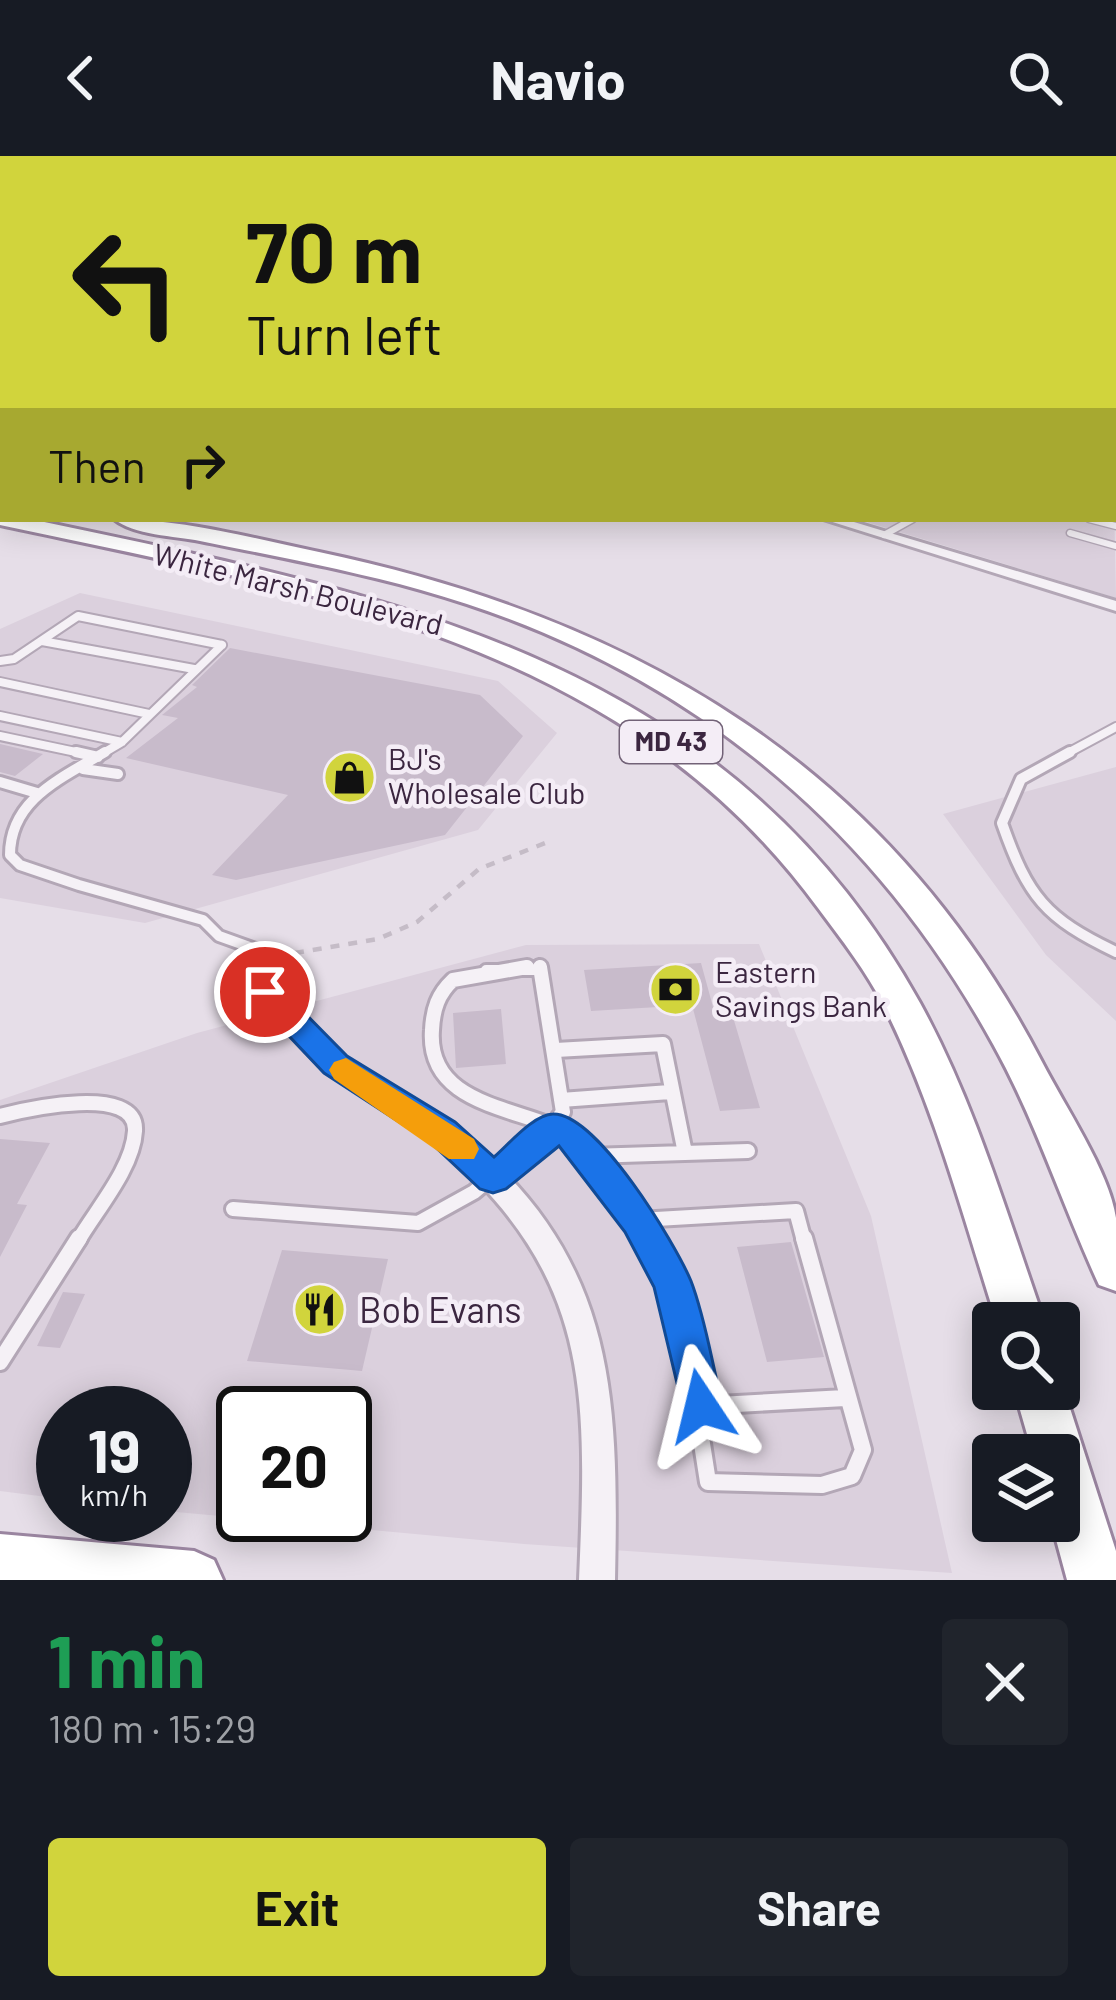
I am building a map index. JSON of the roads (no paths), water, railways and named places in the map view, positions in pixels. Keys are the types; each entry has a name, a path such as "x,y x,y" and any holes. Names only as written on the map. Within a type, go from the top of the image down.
{"highway":[{"name":"White Marsh Boulevard","path":"14,522 341,594 425,618 531,658 625,708 680,748 794,855 878,963 933,1072 1014,1302"},
{"name":"White Marsh Boulevard","path":"139,522 322,559 509,610 637,667 759,744 876,850 974,974 1047,1101 1116,1270"},
{"path":"1046,1410 1096,1580"},
{"path":"0,1562 194,1580"}],"street":[{"path":"840,522 1116,606"},
{"path":"275,956 265,992 336,1065 442,1132 493,1178 527,1215 566,1273 592,1345 602,1422 597,1580"}],"lane":[{"path":"884,535 908,522"},
{"path":"1070,533 1116,546"},
{"path":"0,661 14,659 78,616 222,645 122,742 37,793 10,828 10,856 20,865 172,908 203,920 219,936 275,956"},
{"path":"42,641 194,669"},
{"path":"0,682 148,714"},
{"path":"0,716 122,742"},
{"path":"1116,727 1021,779 1002,823 1031,901 1067,929 1116,952"},
{"path":"0,736 98,757"},
{"path":"83,769 118,774"},
{"path":"0,782 37,793"},
{"path":"233,1209 417,1223 493,1178 554,1128 563,1112 540,966 471,973 433,996 431,1057 439,1072 474,1097 554,1128 572,1136 639,1220 682,1311 701,1406 707,1482 822,1485 852,1476 862,1450 796,1211 639,1220"},
{"path":"556,1050 663,1044 685,1153"},
{"path":"561,1100 670,1092"},
{"path":"0,1116 33,1108 116,1103 133,1118 135,1132 106,1194 0,1362"},
{"path":"590,1156 748,1150"},
{"path":"701,1406 845,1398"}],"place":[{"name":"BJ's Wholesale Club","path":"349,777"},
{"name":"Eastern Savings Bank","path":"676,990"},
{"name":"Bob Evans","path":"320,1310"}]}
